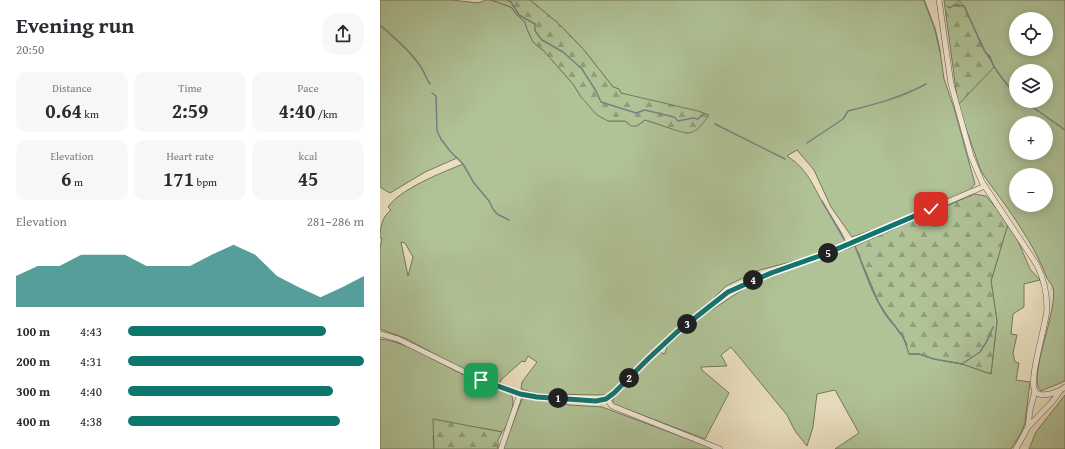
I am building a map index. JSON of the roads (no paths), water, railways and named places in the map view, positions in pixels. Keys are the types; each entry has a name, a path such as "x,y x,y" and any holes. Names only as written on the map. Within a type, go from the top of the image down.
{"street":[{"path":"939,0 951,84 971,156 985,186 1037,265 1043,278 1047,310 1036,363 1034,378 1035,391 1030,410 1028,427"},
{"path":"380,334 398,339 481,380 520,394 572,400 596,401 606,399 677,332 728,292 771,273 825,254 985,186"},
{"path":"1035,391 1044,395 1063,389"},
{"path":"1016,449 1028,427 1063,389"},
{"path":"501,449 520,394"},
{"path":"606,399 612,406 720,449"}],"waterway":[{"path":"507,0 511,2 519,15 535,24 535,31 542,40 563,52 582,69 601,102 636,113 645,110 674,117 678,121 693,118 698,119 703,114"},
{"path":"924,0 935,29 940,51"},
{"path":"947,6 950,8 954,5 964,6 985,52 1009,87"},
{"path":"380,25 412,56 421,67 430,84"},
{"path":"807,143 843,119 848,111 897,97 926,84"},
{"path":"432,93 436,96 437,131 441,139 463,164 474,183 489,201 497,214 509,220"},
{"path":"1034,108 1065,130"},
{"path":"715,124 785,159"},
{"path":"822,201 844,239"},
{"path":"856,249 881,307 907,345"},
{"path":"909,354 919,354 934,359 962,364 980,352 993,327"}]}
